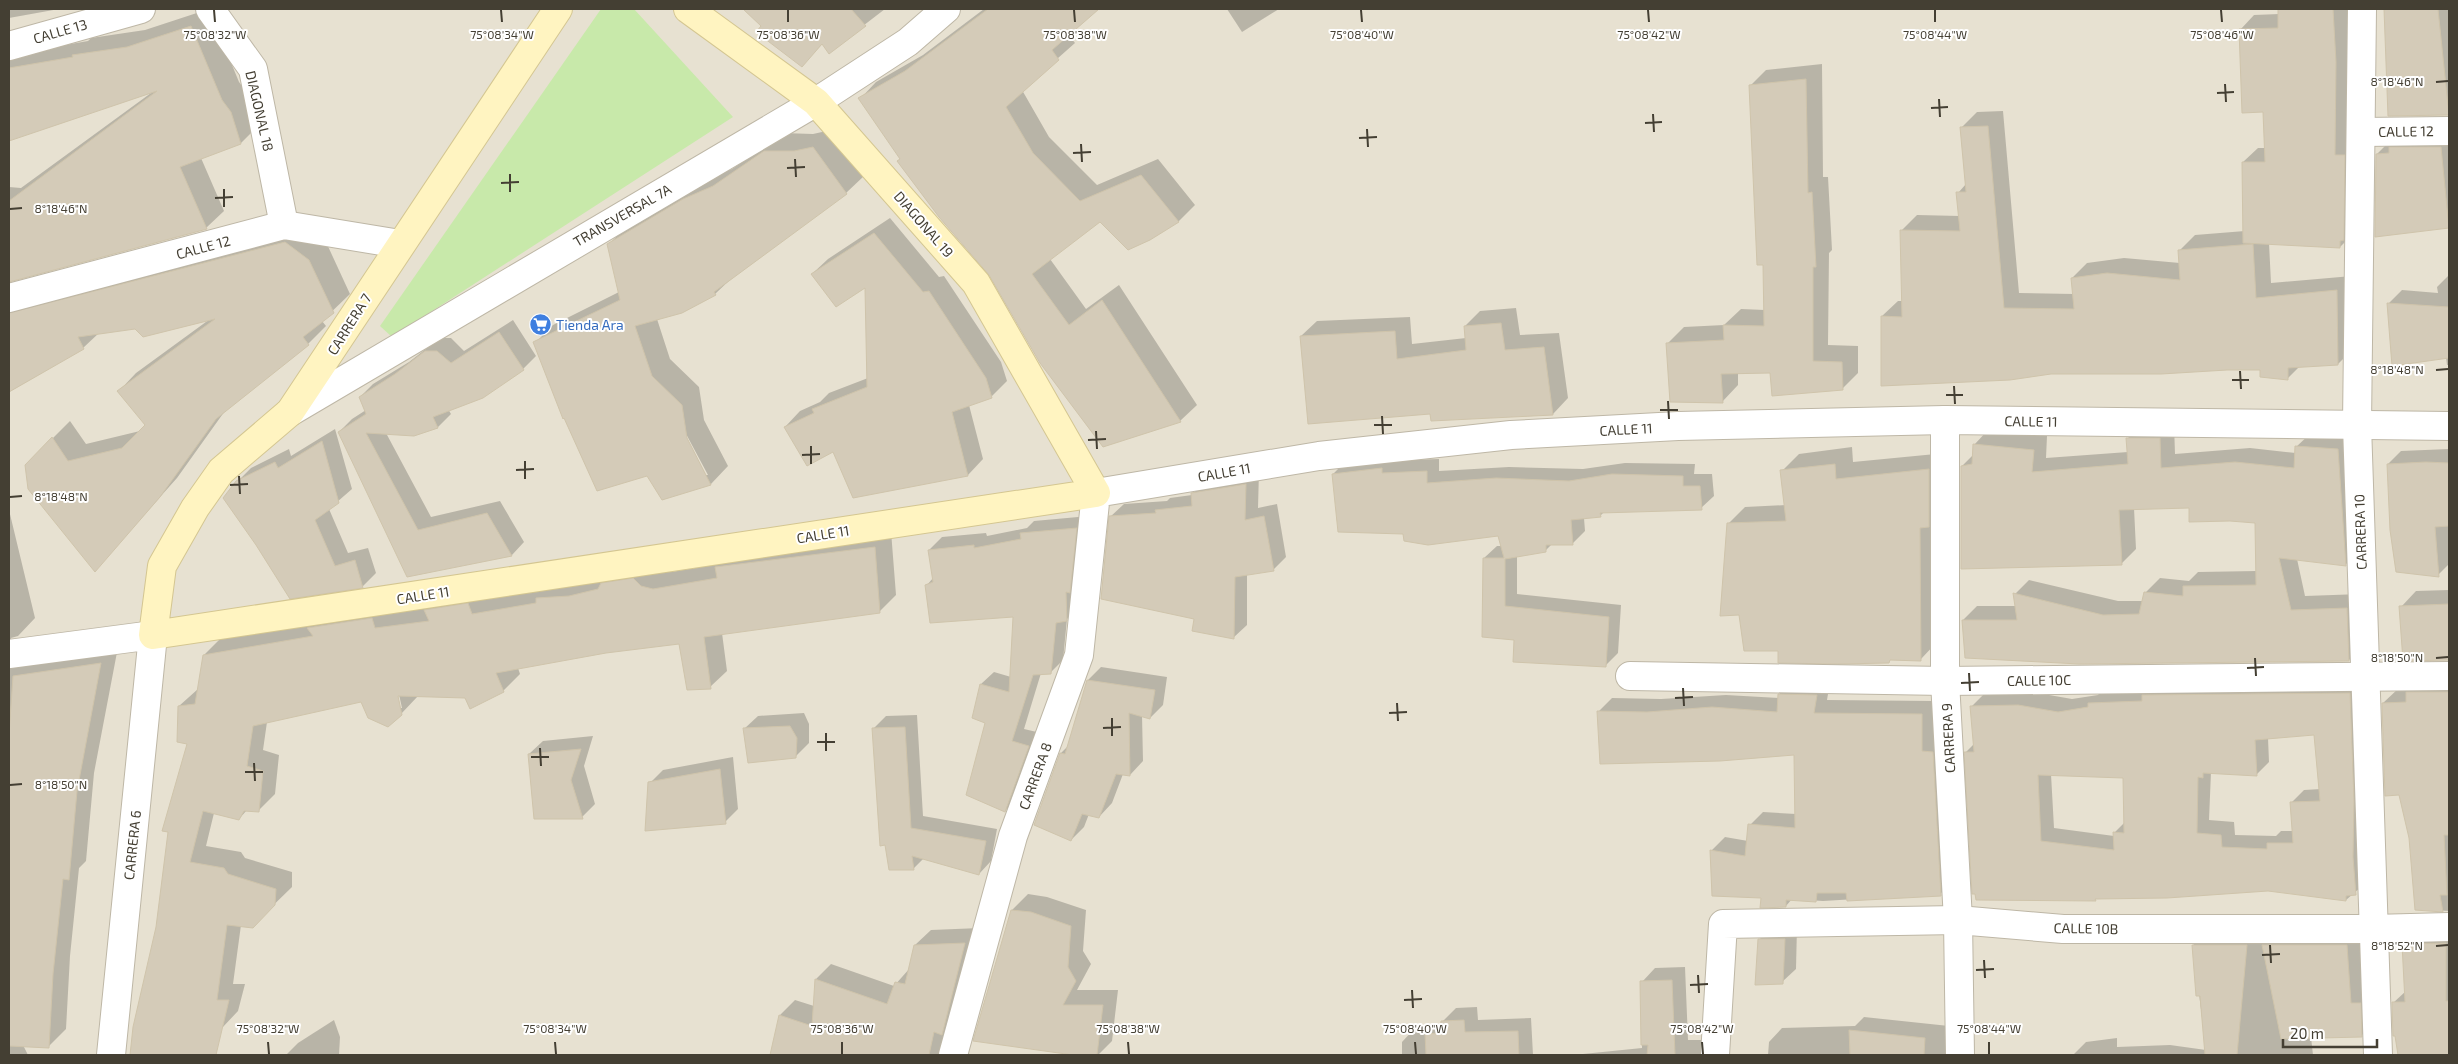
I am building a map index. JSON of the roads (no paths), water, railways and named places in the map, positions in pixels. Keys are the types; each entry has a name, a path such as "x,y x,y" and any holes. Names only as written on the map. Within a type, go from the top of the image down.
{"main road":[{"name":"CARRERA 7","path":"153,635 162,566 195,508 221,471 290,412 558,9"},
{"name":"DIAGONAL 19","path":"688,9 816,102 976,283 1096,493"},
{"name":"CALLE 11","path":"153,635 1096,493"}],"street":[{"name":"CALLE 13","path":"9,46 141,9"},
{"name":"DIAGONAL 18","path":"210,9 253,69 284,225"},
{"name":"TRANSVERSAL 7A","path":"290,412 816,102 908,42 946,9"},
{"name":"CARRERA 10","path":"2362,9 2357,425 2378,1055"},
{"name":"CALLE 12","path":"2362,132 2449,131"},
{"name":"CALLE 12","path":"9,298 284,225 400,244"},
{"name":"CALLE 11","path":"1096,493 1319,456 1511,435 1678,426 1946,420 2449,426"},
{"name":"CARRERA 9","path":"1946,420 1945,681 1958,920 1960,1055"},
{"name":"CARRERA 8","path":"954,1055 1014,836 1079,655 1096,493"},
{"name":"CALLE 11","path":"9,654 153,635"},
{"name":"CARRERA 6","path":"111,1055 153,635"},
{"name":"CALLE 10C","path":"1630,676 1945,681 2449,676"},
{"name":"CALLE 10B","path":"1716,1055 1723,924 1958,920 2064,928 2373,930 2449,927"}],"place":[{"name":"Tienda Ara","path":"540,324"}]}
